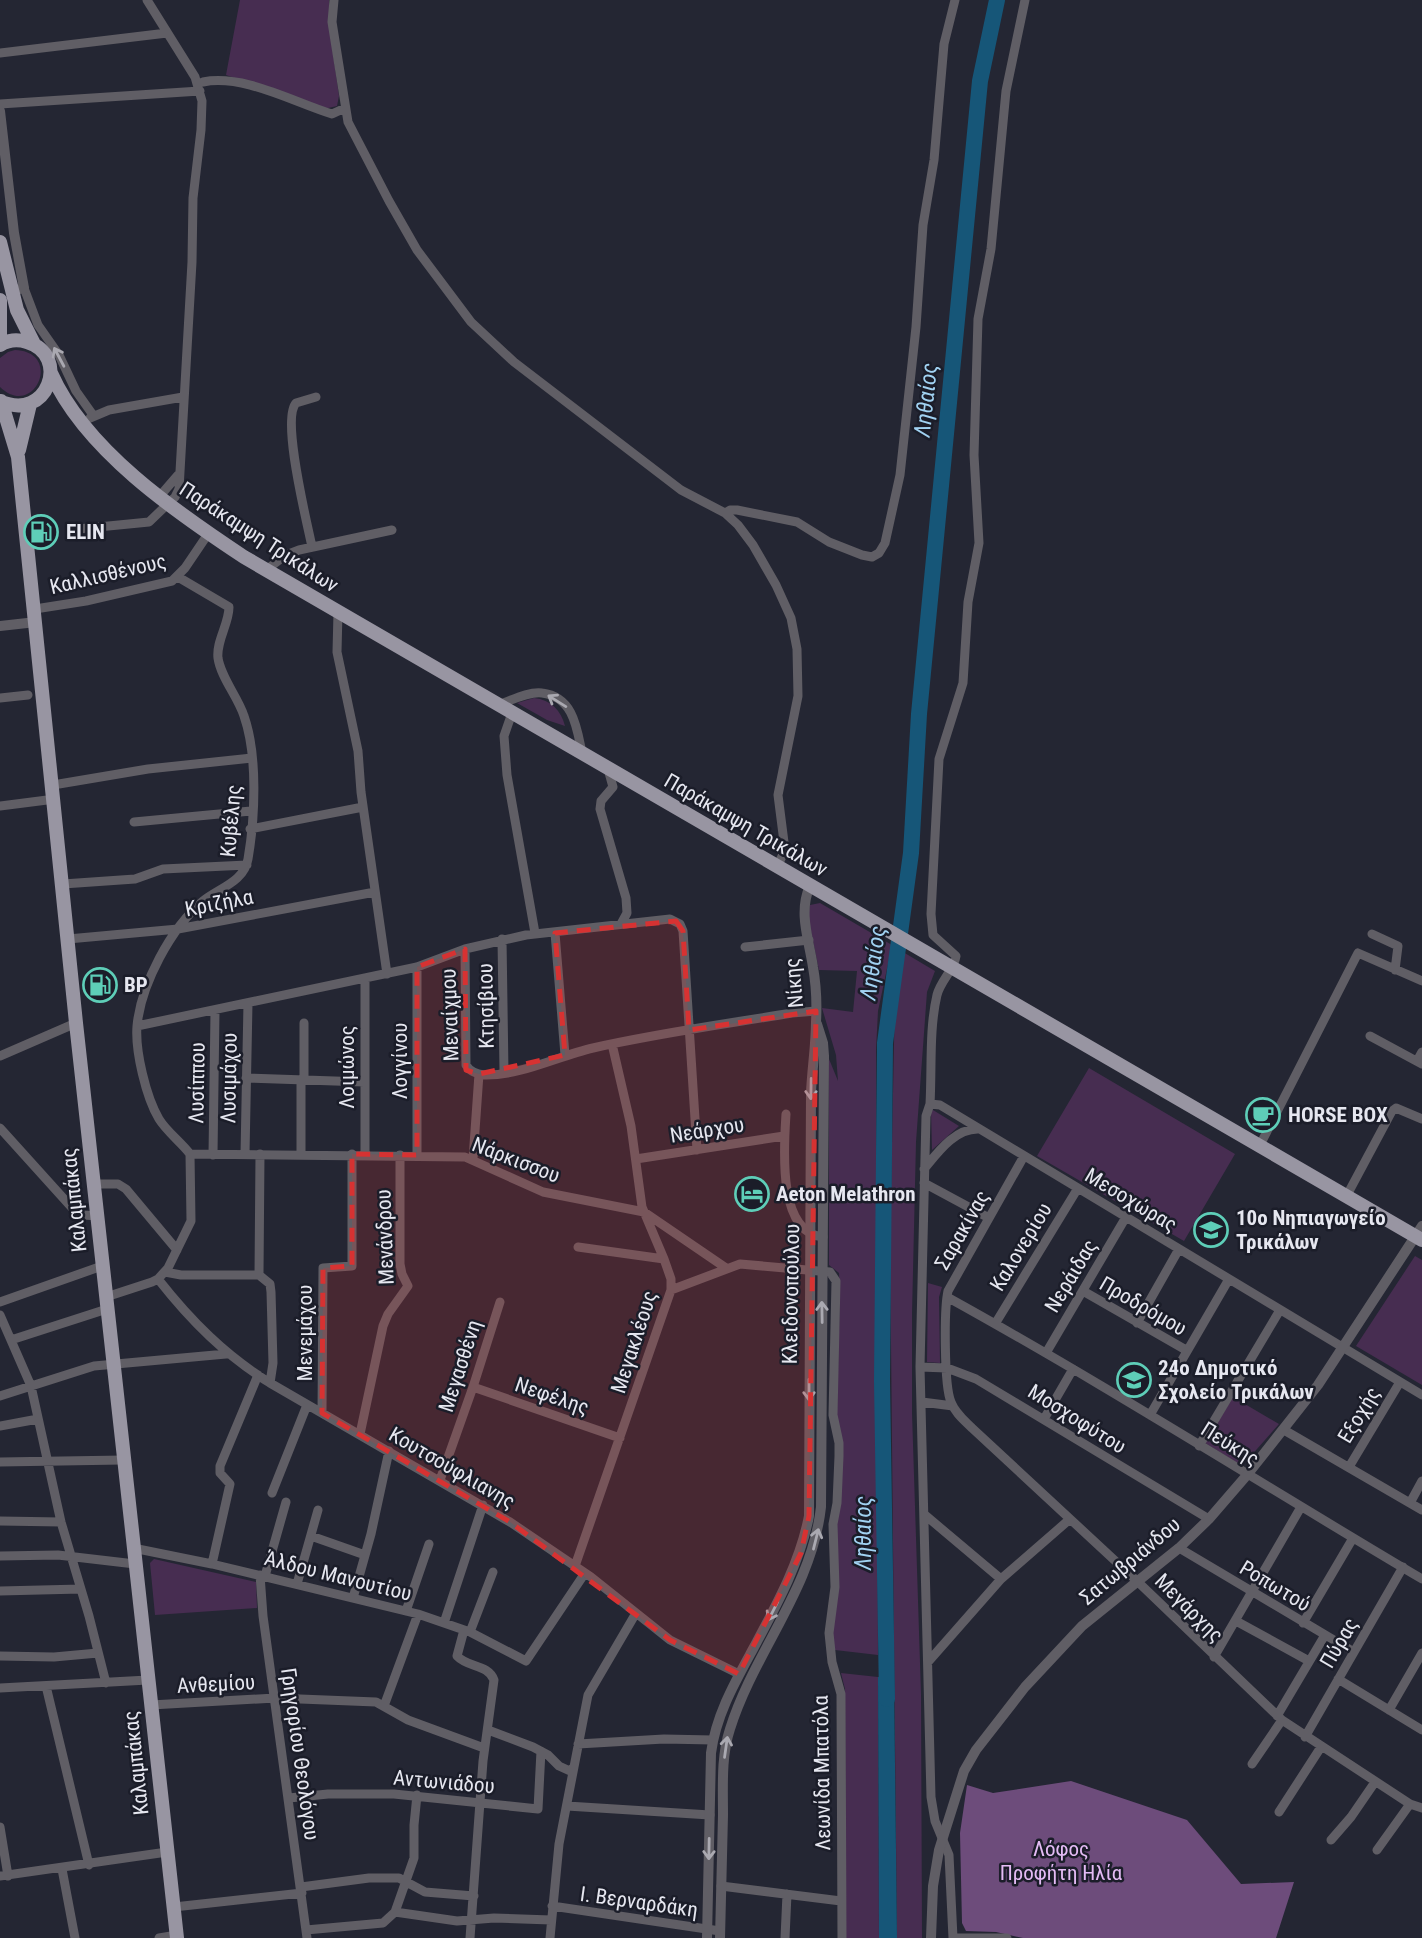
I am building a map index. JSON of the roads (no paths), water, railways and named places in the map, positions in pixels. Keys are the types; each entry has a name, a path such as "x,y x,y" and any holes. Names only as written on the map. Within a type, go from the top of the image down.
{"main road":[{"path":"0,242 12,293 0,337"},
{"name":"Παράκαμψη Τρικάλων","path":"12,293 24,328 46,356 51,373 73,414"},
{"path":"0,345 15,340 34,344"},
{"name":"Καλαμπάκας","path":"18,457 33,402 46,391 51,373"},
{"name":"Παράκαμψη Τρικάλων","path":"0,401 16,406 48,401 88,420 123,465 164,501 208,534 266,570 1259,1147 1346,1197 1420,1234"},
{"name":"Καλαμπάκας","path":"0,401 4,425 18,457 106,1303 177,1937"}],"street":[{"path":"78,529 145,523 164,501 178,475 202,86 147,0"},
{"path":"334,0 332,22 348,122 411,240 438,280 471,322 524,369 672,483 694,498 725,513 753,545 786,606 795,632 798,696 778,795 785,850 777,867"},
{"path":"725,513 737,510 797,522 829,542 867,557 879,553 885,543 900,475 917,315 922,235 934,160 944,44 955,0"},
{"path":"1007,1938 953,1938 951,1874 947,1850 933,1815 920,1367 926,1114 930,1104 935,1007 946,965 956,956 936,938 931,927 937,780 940,750 963,682 968,602 978,551 980,523 974,456 976,338 991,249 1006,90 1025,0"},
{"path":"0,53 167,33"},
{"path":"0,104 202,86 219,79 239,82 348,122"},
{"path":"332,114 345,108"},
{"path":"0,111 14,233 12,293 59,355 88,420 183,397"},
{"path":"312,547 295,460 291,411 296,403 316,397"},
{"path":"266,570 286,555 392,530"},
{"name":"Καλλισθένους","path":"35,615 164,583 178,577 208,534"},
{"name":"Κυβέλης","path":"178,577 229,607 218,649 219,660 245,719 252,758 247,865 236,880 204,901 178,929 155,968 137,1026 144,1074 157,1115 190,1154"},
{"path":"338,611 337,652 356,741 387,974"},
{"path":"0,626 35,615"},
{"path":"498,705 537,693 555,698 573,713 582,753"},
{"path":"0,698 28,695"},
{"path":"512,713 504,736 507,775 535,933"},
{"path":"0,806 148,769 252,758"},
{"path":"608,768 613,787 601,801 600,809 626,898 627,913 621,924"},
{"path":"250,830 363,807"},
{"path":"134,822 251,811"},
{"path":"63,884 135,879 163,869 247,865"},
{"name":"Νίκης","path":"810,886 804,907 814,971 816,1016"},
{"name":"Κριζήλα","path":"68,939 178,929 376,892"},
{"path":"137,1026 387,974 502,939 670,919 680,924 683,931 697,1150"},
{"path":"555,933 565,1055"},
{"path":"1372,934 1398,946 1395,970"},
{"name":"Κτησίβιου","path":"502,939 504,1072"},
{"name":"Νίκης","path":"745,947 808,940"},
{"name":"Μεναίχμου","path":"465,949 466,1065 479,1074"},
{"path":"1259,1147 1358,953 1422,981"},
{"name":"Λογγίνου","path":"416,967 417,1155"},
{"name":"Λοιμώνος","path":"365,979 365,1154"},
{"name":"Λυσιμάχου","path":"245,1154 248,1003"},
{"name":"Λυσίππου","path":"213,1154 215,1011"},
{"path":"474,1159 479,1074 504,1072 612,1044 688,1030 792,1013 816,1016"},
{"name":"Κλειδονοπούλου","path":"707,1934 713,1740 719,1718 739,1674 801,1553 809,1516 811,1082 816,1016"},
{"name":"Κλειδονοπούλου","path":"720,1934 723,1780 727,1740 740,1702 802,1579 813,1551 821,1507 828,1416 822,1271 824,1056 816,1016"},
{"path":"0,1056 76,1023"},
{"path":"302,1154 304,1023"},
{"path":"1370,1036 1420,1063 1422,1052"},
{"name":"Μεγακλέους","path":"575,1566 671,1290 671,1279 639,1194 630,1117 612,1044"},
{"path":"246,1078 364,1082"},
{"name":"Μεσοχώρας","path":"930,1104 938,1104 1422,1395"},
{"path":"1346,1197 1392,1111 1401,1109 1422,1119"},
{"path":"786,1114 785,1186 788,1199 805,1231 811,1236 823,1237"},
{"path":"0,1128 74,1210 84,1215 97,1216"},
{"path":"924,1169 948,1142 968,1128 979,1129"},
{"name":"Νεάρχου","path":"636,1159 785,1136"},
{"path":"162,1276 177,1250 191,1216 190,1154"},
{"name":"Νάρκισσου","path":"190,1154 365,1154 459,1156 474,1159 543,1192 644,1212 726,1268"},
{"path":"259,1275 260,1154"},
{"name":"Μενεμάχου","path":"322,1413 323,1268 352,1266 352,1154"},
{"name":"Μενάνδρου","path":"360,1434 383,1326 388,1314 408,1286 400,1264 400,1155"},
{"name":"Σαρακίνας","path":"947,1368 947,1297 952,1282 1024,1156"},
{"path":"924,1183 989,1218"},
{"path":"94,1184 118,1184 126,1189 177,1250"},
{"name":"Καλονερίου","path":"995,1324 1078,1188"},
{"name":"Νεράιδας","path":"1046,1353 1126,1217"},
{"name":"Σατωβριάνδου","path":"931,1938 934,1875 942,1836 964,1771 987,1734 1025,1687 1082,1626 1179,1548 1209,1519 1284,1430 1344,1348 1420,1234"},
{"path":"578,1247 664,1259"},
{"path":"1137,1323 1179,1249"},
{"path":"671,1290 744,1263 822,1271"},
{"path":"0,1301 103,1266"},
{"path":"11,1340 106,1303 162,1276 259,1275 270,1284 271,1292 274,1363 270,1383"},
{"name":"Κουτσούφλιανης","path":"162,1276 188,1316 226,1354 307,1405 483,1505 585,1573 680,1646 739,1674"},
{"path":"1150,1415 1185,1350 1229,1279"},
{"name":"Προδρόμου","path":"1083,1292 1185,1350"},
{"name":"Πεύκης","path":"947,1297 1073,1369 1422,1579"},
{"name":"Μεγασθένη","path":"440,1480 500,1302"},
{"path":"1199,1446 1280,1310"},
{"path":"0,1315 31,1386 61,1522 106,1683"},
{"path":"0,1396 94,1366 226,1354"},
{"name":"Μοσχοφύτου","path":"920,1367 947,1368 976,1379 1209,1519"},
{"path":"922,1402 953,1406 949,1395 947,1368"},
{"path":"1044,1419 1073,1369"},
{"path":"212,1564 230,1484 221,1475 220,1466 258,1375"},
{"name":"Εξοχής","path":"1349,1467 1400,1382"},
{"name":"Νεφέλης","path":"473,1387 620,1438"},
{"path":"272,1493 307,1405"},
{"name":"Μεγάρχης","path":"953,1406 972,1428 1279,1718 1375,1782 1410,1804 1422,1808"},
{"name":"Λεωνίδα Μπατόλα","path":"828,1416 839,1443 837,1503 833,1524 835,1587 829,1633 832,1662 841,1694 842,1938"},
{"path":"0,1426 38,1419"},
{"path":"1284,1430 1422,1510"},
{"path":"353,1598 389,1451"},
{"path":"0,1462 123,1460"},
{"path":"1410,1503 1422,1481"},
{"name":"Γρηγορίου Θεολόγου","path":"286,1502 262,1576 262,1616 307,1934"},
{"path":"444,1623 483,1505"},
{"path":"1213,1657 1301,1507"},
{"path":"297,1584 318,1510"},
{"path":"925,1515 1001,1579"},
{"path":"928,1662 1001,1579 1070,1519"},
{"path":"0,1521 61,1522"},
{"path":"311,1536 365,1555"},
{"path":"1303,1623 1353,1538"},
{"path":"406,1611 429,1544"},
{"name":"Άλδου Μανουτίου","path":"133,1548 212,1564 418,1614 467,1631 527,1661 585,1573"},
{"name":"Ροπωτού","path":"1179,1548 1354,1652"},
{"path":"0,1556 72,1557 135,1564"},
{"name":"Πύρας","path":"1305,1737 1403,1567"},
{"path":"470,1938 484,1748 494,1681 492,1674 485,1669 460,1660 457,1656 493,1572"},
{"path":"0,1591 81,1589"},
{"path":"550,1938 559,1844 588,1695 636,1613"},
{"path":"384,1706 418,1614"},
{"path":"1236,1621 1310,1661"},
{"path":"1252,1764 1325,1636"},
{"path":"0,1656 54,1657 98,1653"},
{"path":"1389,1710 1422,1653"},
{"path":"1338,1679 1422,1730"},
{"path":"0,1688 148,1680"},
{"path":"46,1686 89,1865"},
{"name":"Ανθεμίου","path":"151,1705 275,1698 376,1702 408,1720 484,1748"},
{"path":"488,1730 541,1751 564,1769 570,1771 573,1768"},
{"path":"578,1744 664,1739 713,1740"},
{"path":"1279,1812 1321,1747"},
{"name":"Αντωνιάδου","path":"289,1798 328,1794 417,1795 538,1809 541,1751"},
{"path":"1331,1840 1375,1782"},
{"path":"307,1934 383,1923 395,1912 415,1853 417,1795"},
{"path":"1377,1850 1410,1804"},
{"path":"567,1806 710,1815"},
{"path":"0,1827 4,1876 167,1852"},
{"path":"62,1869 75,1938"},
{"path":"174,1907 369,1878 399,1878 425,1892 474,1896"},
{"path":"721,1886 841,1901"},
{"path":"785,1938 787,1894"},
{"name":"Ι. Βερναρδάκη","path":"552,1906 707,1934 720,1934"},
{"path":"395,1912 457,1921 494,1918 551,1920"},
{"path":"159,1938 177,1937"}],"water":[{"path":"878,1677 894,1678 897,1938 879,1938"}],"waterway":[{"name":"Ληθαίος","path":"887,1699 882,1381 885,1043 911,853 919,714 980,81 997,0"}],"place":[{"name":"ELIN","path":"41,532"},
{"name":"BP","path":"100,985"},
{"name":"HORSE BOX","path":"1263,1115"},
{"name":"Aeton Melathron","path":"752,1194"},
{"name":"10ο Νηπιαγωγείο Τρικάλων","path":"1211,1230"},
{"name":"24ο Δημοτικό Σχολείο Τρικάλων","path":"1134,1380"}],"park label":[{"name":"Λόφος Προφήτη Ηλία","path":"1061,1861"}]}
